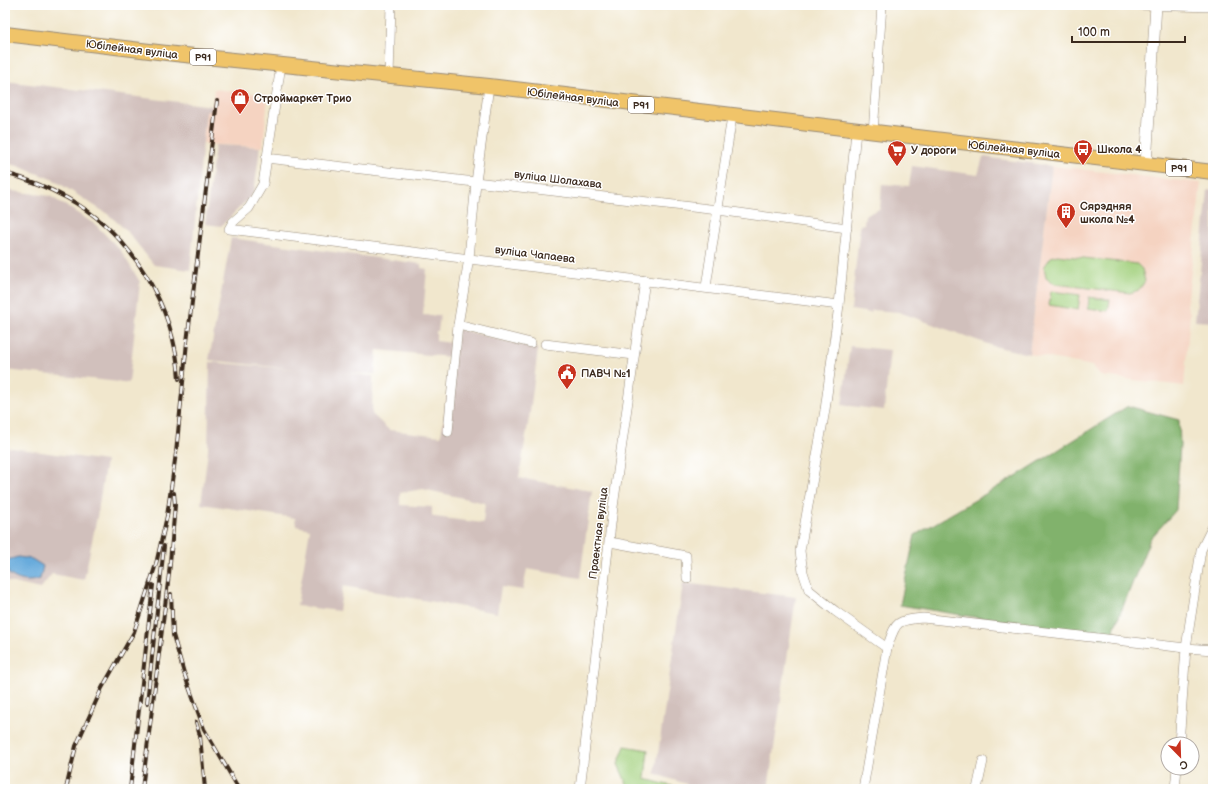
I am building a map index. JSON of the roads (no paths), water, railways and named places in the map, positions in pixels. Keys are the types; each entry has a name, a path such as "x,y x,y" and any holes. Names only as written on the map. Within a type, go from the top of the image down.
{"main road":[{"name":"Юбілейная вуліца","path":"5,34 388,77 489,86 856,131 1213,172"}],"street":[{"path":"388,77 391,5"},
{"path":"873,133 882,5"},
{"path":"1139,5 1213,7"},
{"path":"1146,164 1156,5"},
{"path":"266,158 281,65"},
{"path":"448,432 458,325 469,258 476,182 489,86"},
{"path":"706,287 732,116"},
{"path":"856,131 839,305 825,410 800,551 809,590 834,611 887,648"},
{"name":"вуліца Шолахава","path":"266,158 718,210 847,228"},
{"name":"вуліца Чапаева","path":"266,158 263,184 249,208 233,222 229,229 706,287 839,305"},
{"name":"Праектная вуліца","path":"580,789 610,542 645,280"},
{"path":"458,325 531,343"},
{"path":"545,344 634,355"},
{"path":"1180,736 1186,648 1201,550 1213,526"},
{"path":"610,542 686,556 687,579"},
{"path":"863,789 887,648 895,626 904,619 923,618 1213,650"},
{"path":"977,789 983,761"},
{"path":"1175,789 1176,776"}],"water":[{"path":"18,557 32,559 43,566 40,579 31,581 23,580 15,578 8,573 7,560"}],"railway":[{"path":"66,789 76,746 102,688 134,632 156,564 167,516 176,453 187,342 217,101"},
{"path":"5,173 52,190 67,198 90,213 111,231 130,252 146,275 159,299 169,325 176,352 179,379"},
{"path":"142,789 169,574 175,505 174,493"},
{"path":"147,703 164,546"},
{"path":"130,789 153,585"},
{"path":"171,594 173,635 184,673 204,729 239,789"},
{"path":"196,722 200,736 205,789"}],"place":[{"name":"Строймаркет Трио","path":"240,115"},
{"name":"Школа 4","path":"1083,166"},
{"name":"У дороги","path":"897,167"},
{"name":"Сярэдняя школа №4","path":"1066,229"},
{"name":"ПАВЧ №1","path":"567,390"}]}
